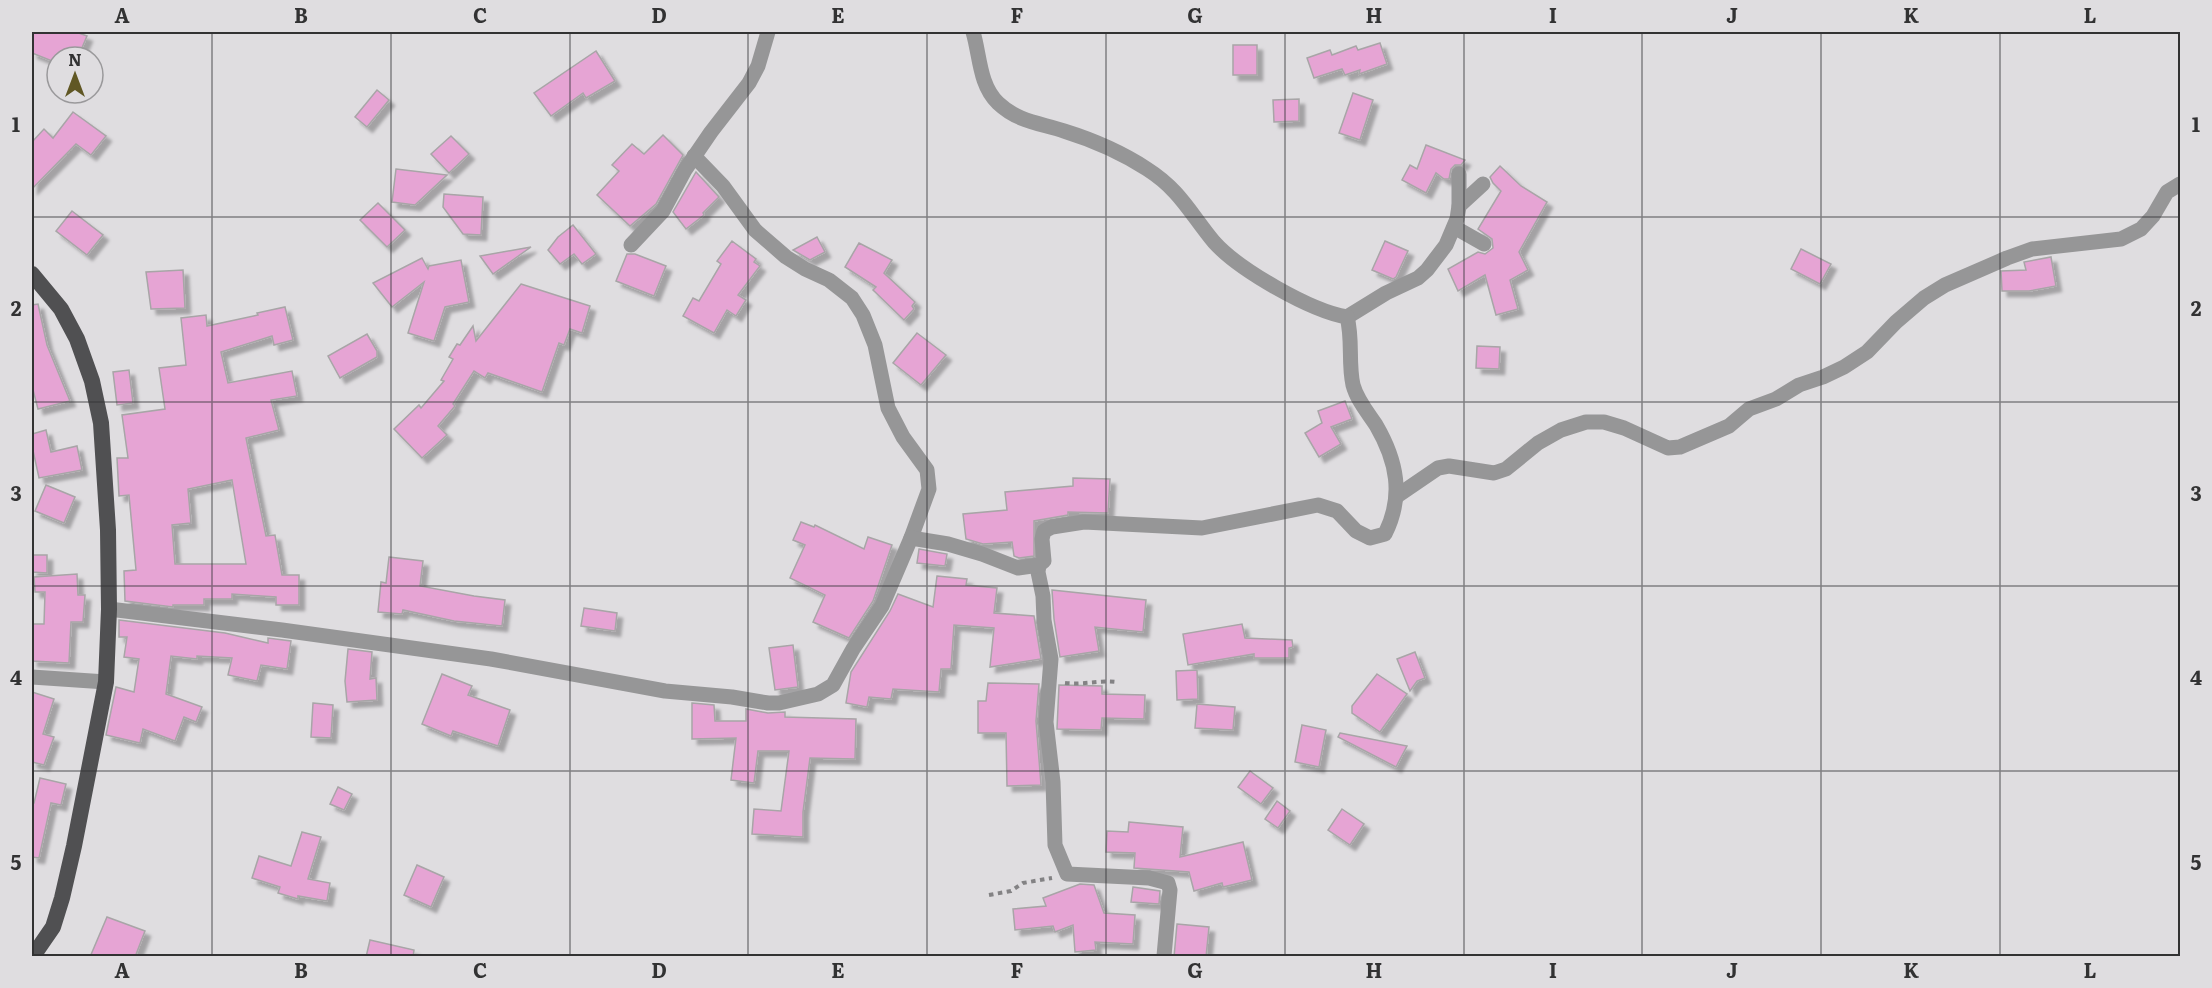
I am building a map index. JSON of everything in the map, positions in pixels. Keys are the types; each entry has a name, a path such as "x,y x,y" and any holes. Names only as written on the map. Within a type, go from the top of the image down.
{"highway":[{"path":"32,274 61,309 77,339 92,381 101,423 108,530 109,609 106,682 62,898 53,927 33,957"}],"street":[{"path":"631,245 663,211 694,156 749,83 758,66 768,32"},
{"path":"973,32 989,93 1011,113 1028,122 1063,130 1099,143 1149,170 1177,192 1215,242 1227,253 1266,281 1332,314 1354,312 1418,278 1427,270 1446,245 1454,227 1459,206 1459,174"},
{"path":"109,609 491,659 665,691 715,695 768,704 818,694 833,686 853,648 882,606 929,489 927,470 903,437 888,408 875,345 864,315 852,298 829,280 804,269 786,257 755,230 723,186 694,156"},
{"path":"1459,206 1483,184"},
{"path":"1397,496 1438,468 1449,466 1494,473 1506,469 1538,443 1561,430 1586,422 1604,422 1624,428 1668,448 1680,447 1729,426 1749,409 1766,404 1799,385 1844,367 1872,348 1896,322 1924,298 1955,281 2032,249 2121,239 2141,229 2153,216 2167,192 2181,184"},
{"path":"1454,227 1484,244"},
{"path":"911,538 948,544 1018,568 1039,565 1044,561 1042,539 1044,531 1052,526 1084,522 1202,528 1318,505 1337,511 1356,531 1370,538 1385,534 1392,519 1397,496 1393,461 1378,429 1353,387 1351,342 1354,312"},
{"path":"1039,565 1044,620 1051,659 1046,722 1053,782 1055,845 1067,874 1149,878 1168,883 1170,890 1164,957"},
{"path":"32,677 106,682"}],"path":[{"path":"1050,678 1075,684 1116,682"},
{"path":"989,895 1011,891 1023,883 1067,874"}],"building":[{"path":"32,32 76,32 87,36 83,45 45,45 45,58 32,53"},
{"path":"1380,43 1387,64 1359,74 1360,70 1345,75 1342,69 1314,78 1307,58 1330,50 1332,55 1356,46 1358,50"},
{"path":"1233,45 1257,45 1257,75 1233,75"},
{"path":"596,51 615,81 586,98 583,93 551,116 534,93"},
{"path":"377,90 389,100 367,127 355,117"},
{"path":"1353,93 1373,100 1360,140 1339,133"},
{"path":"1299,99 1299,121 1274,122 1273,100"},
{"path":"73,112 106,136 91,155 76,144 32,189 32,142 44,129 53,138"},
{"path":"663,135 683,155 656,204 630,226 597,195 619,171 612,165 632,144 644,154"},
{"path":"451,136 469,154 449,173 431,154"},
{"path":"1426,145 1465,160 1461,165 1455,165 1451,169 1449,179 1444,179 1436,173 1426,193 1402,180 1410,165 1417,169"},
{"path":"1500,166 1521,186 1547,202 1519,252 1528,270 1510,280 1518,309 1496,315 1485,275 1458,291 1448,269 1478,252 1485,254 1493,248 1492,239 1478,229 1501,191 1490,177"},
{"path":"396,169 447,175 415,205 392,202"},
{"path":"696,172 719,197 703,213 704,215 686,229 673,212"},
{"path":"444,194 483,197 481,235 463,234 443,207"},
{"path":"378,203 405,230 387,247 360,220"},
{"path":"72,211 103,235 87,255 56,231"},
{"path":"573,225 596,254 582,264 574,254 560,264 548,250 558,237"},
{"path":"817,237 825,252 810,260 793,250"},
{"path":"732,241 756,259 754,262 760,266 738,295 746,300 736,316 727,310 714,333 683,316 693,298 699,301 721,264 717,261"},
{"path":"1385,241 1408,251 1393,279 1372,270"},
{"path":"859,243 892,260 884,273 915,302 912,306 914,309 904,320 873,290 876,287 845,267"},
{"path":"531,247 493,274 480,256"},
{"path":"1801,249 1831,264 1820,284 1791,269"},
{"path":"627,254 635,254 666,266 654,296 616,281"},
{"path":"2051,257 2056,286 2029,291 2002,291 2001,271 2026,270 2024,262"},
{"path":"422,258 428,269 429,266 461,260 469,302 445,307 434,341 408,333 424,282 392,307 373,283"},
{"path":"183,270 185,308 151,309 146,272"},
{"path":"521,284 590,306 582,333 570,329 564,345 559,343 542,392 488,373 485,378 474,371 453,404 455,406 438,426 447,435 422,458 394,429 419,405 421,408 444,381 441,380 453,359 449,357 457,344 460,345 473,326 476,341"},
{"path":"38,304 47,345 70,401 38,409 32,386 32,305"},
{"path":"285,307 293,340 274,345 272,336 221,352 228,383 292,371 297,396 271,400 279,430 246,438 266,536 275,535 282,575 299,575 299,605 276,605 276,597 232,594 232,599 204,599 204,605 173,605 173,607 125,601 124,571 136,570 129,495 119,496 117,458 128,458 122,415 165,409 159,368 186,365 181,318 206,315 207,326 258,315 257,313","holes":["232,480 246,564 175,564 172,525 191,523 188,489"]},
{"path":"917,333 946,355 921,385 893,363"},
{"path":"367,334 377,351 377,357 340,378 328,356"},
{"path":"1477,346 1500,347 1499,369 1476,368"},
{"path":"129,370 133,403 117,405 113,372"},
{"path":"1345,401 1352,419 1331,427 1341,444 1319,457 1305,433 1322,423 1318,411"},
{"path":"46,430 51,452 77,446 82,470 39,478 32,446 32,434"},
{"path":"1073,478 1110,479 1108,513 1068,512 1068,515 1034,521 1034,556 1019,558 1014,556 1012,542 983,544 966,539 963,514 1007,510 1005,492 1073,486"},
{"path":"46,485 75,497 64,523 35,511"},
{"path":"801,522 814,527 815,525 864,549 868,537 892,545 873,601 849,638 813,622 825,595 790,578 805,545 793,540"},
{"path":"919,549 947,554 945,566 917,563"},
{"path":"32,555 47,555 47,573 32,572"},
{"path":"389,557 423,561 420,586 505,600 502,626 454,621 403,610 402,614 378,612 381,582 386,583"},
{"path":"77,574 78,595 85,595 83,622 71,622 69,663 32,661 32,624 44,624 45,592 35,592 34,577"},
{"path":"937,576 967,579 966,585 997,588 994,613 1034,616 1041,659 990,667 994,628 954,625 951,669 941,669 939,692 893,689 891,699 869,697 867,707 846,703 851,672 890,611 898,594 933,607"},
{"path":"1052,590 1146,600 1143,632 1095,627 1099,651 1060,657"},
{"path":"584,608 617,613 615,631 581,626"},
{"path":"119,620 225,633 268,643 268,638 291,641 287,669 261,665 257,681 228,675 232,658 197,656 197,659 171,656 166,694 202,707 196,722 184,717 175,741 143,729 140,743 106,735 116,687 134,692 139,659 124,657 127,637 119,637"},
{"path":"1242,624 1245,638 1292,640 1293,647 1289,648 1289,658 1254,658 1254,654 1188,665 1183,634"},
{"path":"793,645 798,687 775,690 769,648"},
{"path":"348,649 372,652 370,679 376,678 377,700 347,702 345,681"},
{"path":"1415,652 1425,678 1417,681 1410,691 1397,659"},
{"path":"1197,670 1198,699 1177,700 1176,671"},
{"path":"442,674 472,686 468,695 510,710 498,746 453,731 451,736 422,724"},
{"path":"1377,674 1407,694 1380,732 1352,713 1352,706"},
{"path":"988,683 1039,684 1036,721 1041,785 1007,786 1006,733 978,733 978,701 986,701"},
{"path":"1059,685 1102,686 1102,694 1145,695 1144,719 1102,718 1101,730 1057,729"},
{"path":"32,692 54,699 43,734 54,737 44,765 32,762"},
{"path":"313,703 333,705 331,738 311,737"},
{"path":"692,703 714,705 715,721 746,721 746,709 768,713 785,712 785,717 856,719 855,759 810,758 803,812 803,837 752,834 754,809 781,811 789,751 758,751 754,783 731,780 736,738 692,739"},
{"path":"1197,704 1235,707 1233,730 1195,728"},
{"path":"1302,725 1326,730 1319,767 1295,762"},
{"path":"1340,733 1407,746 1396,767 1338,737"},
{"path":"1250,771 1273,788 1261,804 1238,787"},
{"path":"40,778 66,784 61,805 51,803 39,858 32,857 32,803 34,803"},
{"path":"338,787 352,794 344,810 330,804"},
{"path":"1277,801 1290,811 1278,828 1265,819"},
{"path":"1342,809 1364,824 1350,845 1328,830"},
{"path":"1129,822 1183,827 1180,857 1243,842 1252,880 1223,887 1222,883 1194,891 1189,872 1134,868 1135,853 1106,852 1107,831 1128,832"},
{"path":"302,832 321,837 308,879 330,883 327,901 298,896 298,899 278,893 280,887 252,878 259,856 291,866"},
{"path":"417,865 444,877 431,907 404,895"},
{"path":"1080,884 1094,885 1104,913 1135,915 1133,944 1095,942 1096,950 1075,952 1073,925 1055,932 1053,926 1015,930 1013,909 1046,906 1043,898"},
{"path":"1133,887 1160,891 1159,904 1131,902"},
{"path":"107,917 145,931 135,957 90,957"},
{"path":"1177,924 1209,927 1206,957 1174,957"},
{"path":"370,940 414,950 413,957 366,957"}]}
